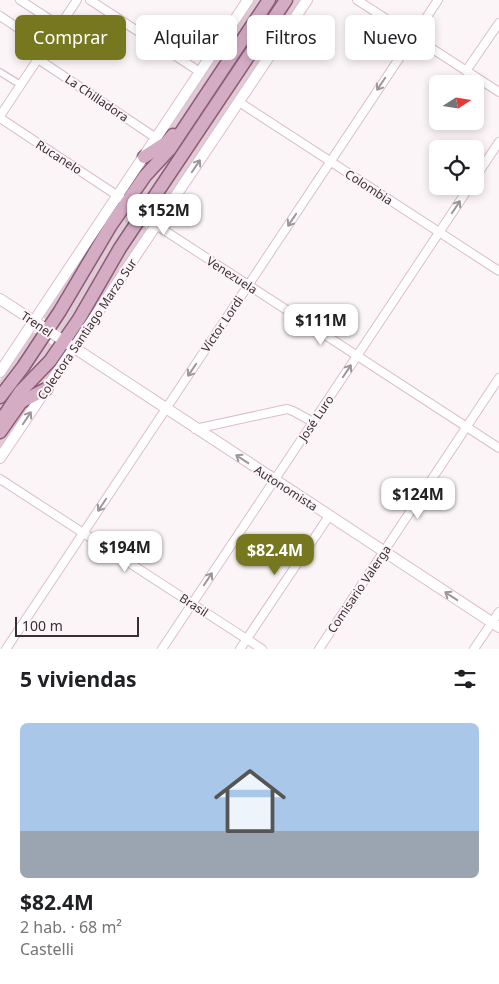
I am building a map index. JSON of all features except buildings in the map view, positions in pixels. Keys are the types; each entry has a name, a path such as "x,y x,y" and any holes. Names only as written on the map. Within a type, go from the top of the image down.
{"main road":[{"path":"0,397 20,371 69,298 108,229 122,199 167,152 269,0"},
{"path":"0,422 18,396 68,345 115,256 286,0"},
{"path":"144,157 169,141 191,110 205,96"},
{"path":"0,432 21,402 46,390"}],"street":[{"path":"20,0 43,15"},
{"path":"67,15 77,0"},
{"path":"90,0 200,72"},
{"path":"0,372 122,199 156,138 248,0"},
{"name":"Colectora Santiago Marzo Sur","path":"0,458 46,390 68,345 156,226 307,0"},
{"path":"357,0 380,15"},
{"name":"Víctor Lordi","path":"428,15 438,0"},
{"path":"0,16 15,26"},
{"path":"466,71 499,23"},
{"path":"435,51 499,92"},
{"path":"0,117 37,60"},
{"name":"La Chilladora","path":"39,60 156,138"},
{"name":"Víctor Lordi","path":"6,649 398,60"},
{"path":"0,72 21,85"},
{"name":"Colombia","path":"239,102 499,271"},
{"name":"Rucanelo","path":"0,117 122,199"},
{"path":"484,164 499,142"},
{"name":"José Luro","path":"162,649 464,195"},
{"name":"Venezuela","path":"122,199 156,226 499,448"},
{"name":"Trenel","path":"0,300 68,345"},
{"name":"Autonomista","path":"68,345 495,625"},
{"name":"Comisario Valerga","path":"319,649 499,378"},
{"path":"195,429 287,409 293,410 313,422"},
{"name":"Brasil","path":"0,479 262,649"},
{"path":"240,649 329,516"},
{"path":"474,649 495,625 499,612"}],"shaded area":[{"path":"252,0 264,0 254,15 247,15 247,26 237,41 237,23"},
{"path":"274,0 281,0 271,15 264,15"},
{"path":"290,0 303,0 293,15 280,15"},
{"path":"247,39 247,50 142,206 135,200 232,60 237,60 237,53"},
{"path":"213,60 224,60 168,138 157,145"},
{"path":"251,60 262,60 159,213 154,214 152,210"},
{"path":"125,213 134,219 83,304 62,332 56,328"},
{"path":"107,221 48,320 46,320 42,316 43,313"},
{"path":"142,225 145,225 147,231 84,324 109,273"},
{"path":"32,333 36,333 38,338 0,388 0,380"},
{"path":"47,341 55,347 0,414 0,404"},
{"path":"64,352 65,354 44,384 22,399"},
{"path":"33,399 0,451 0,436 19,409"}]}
